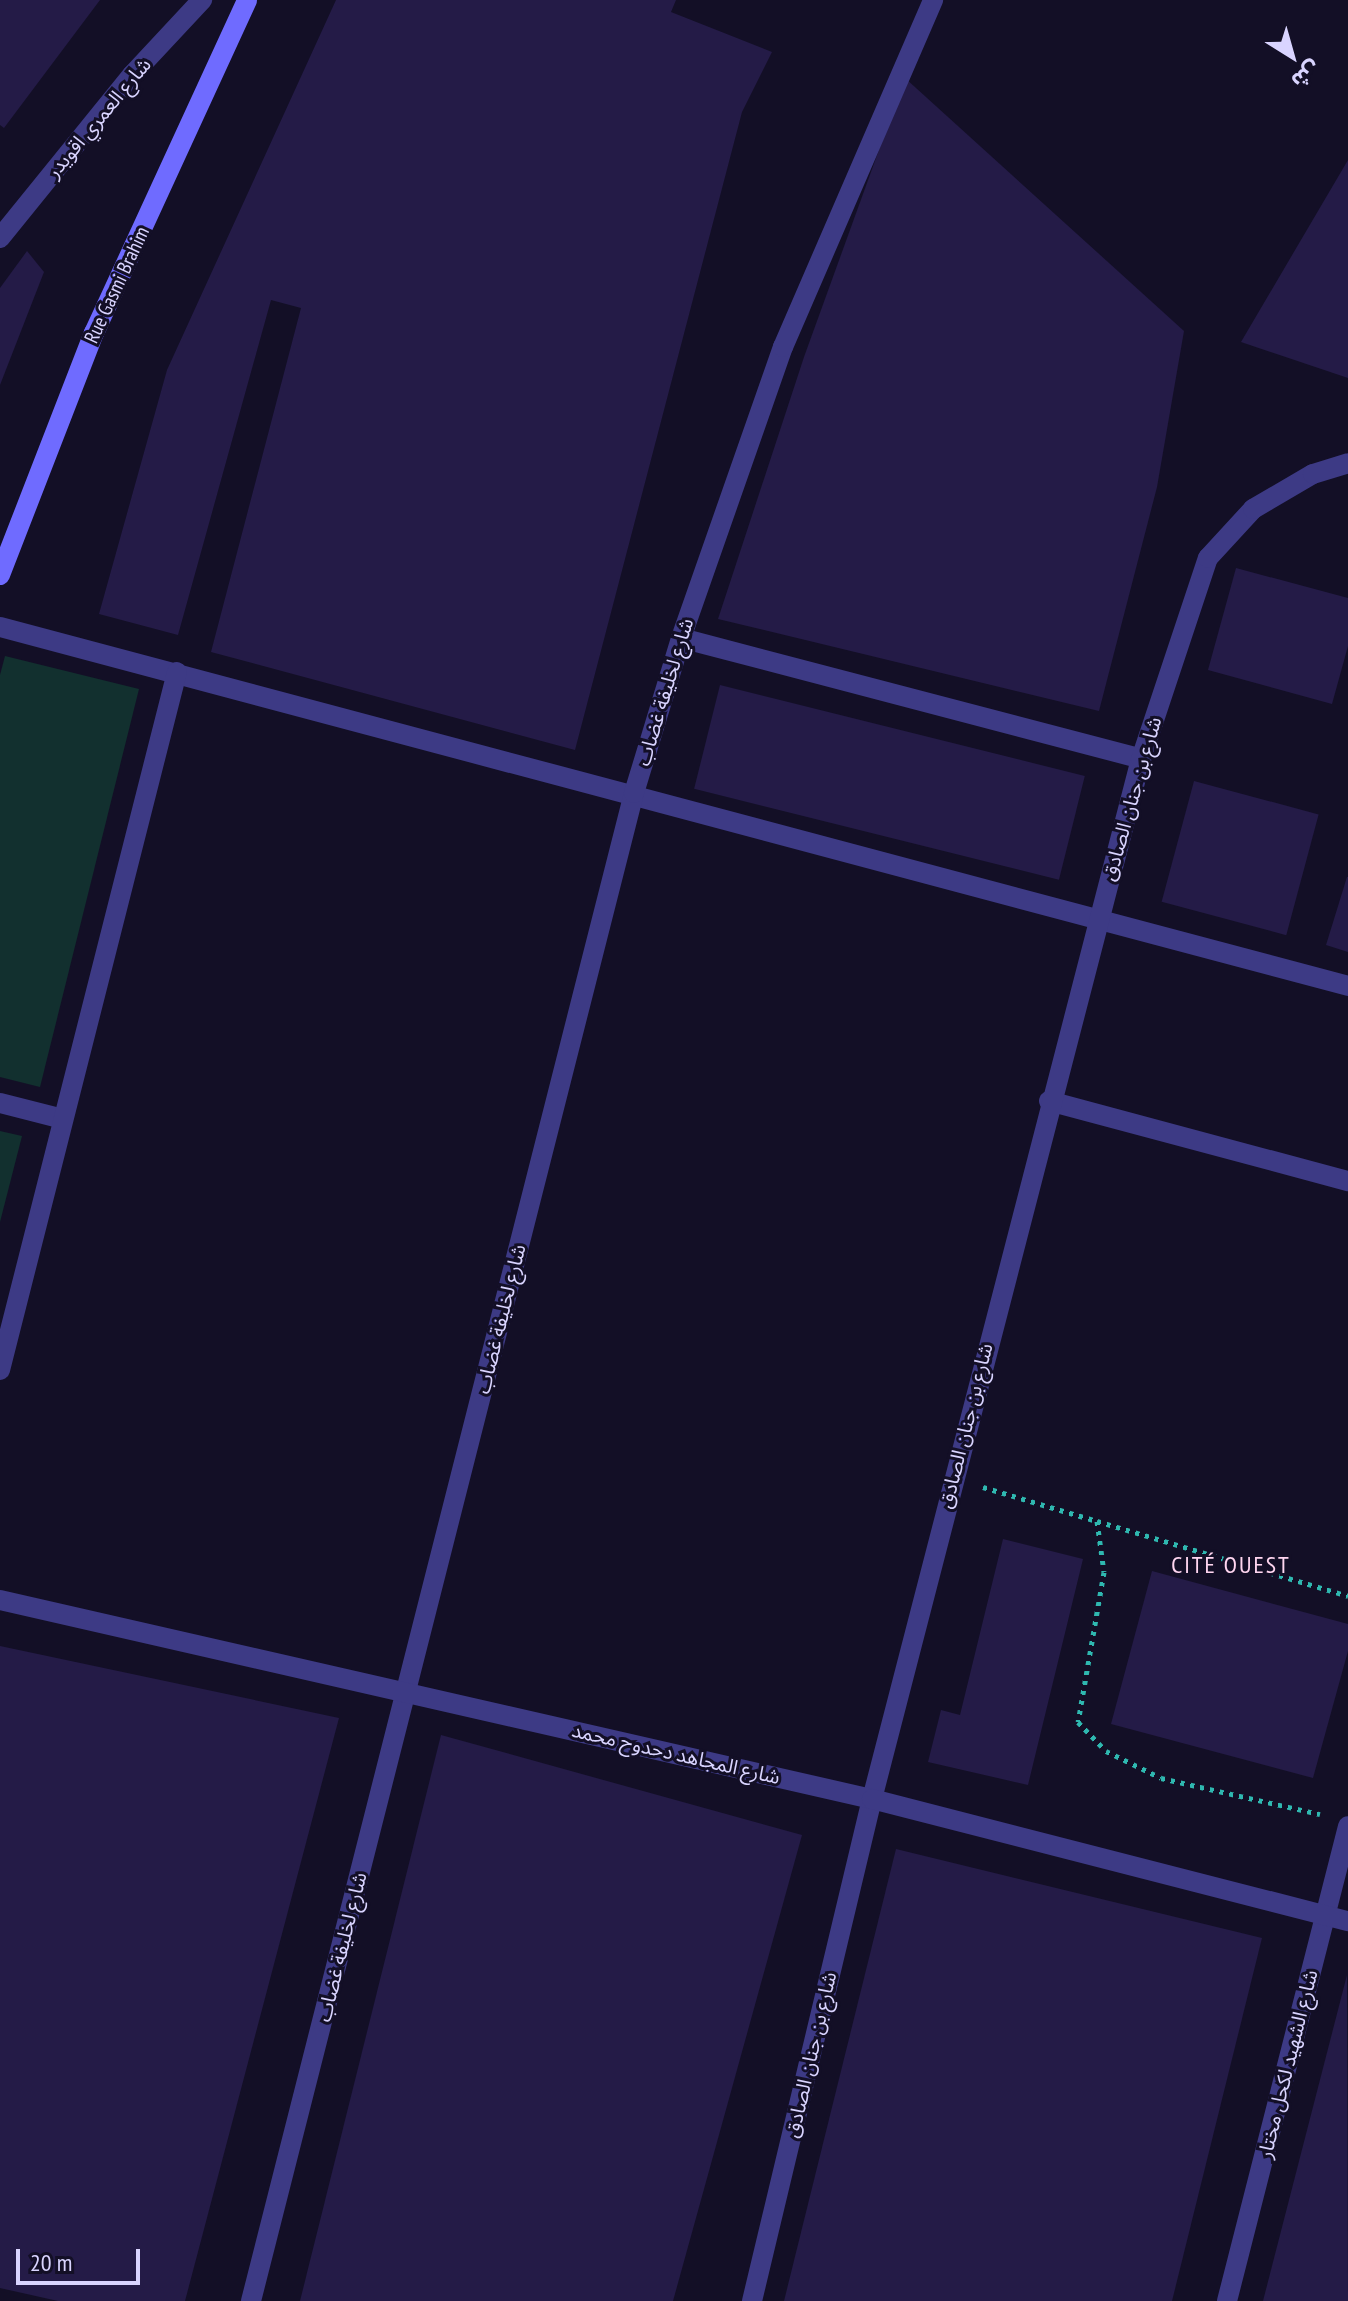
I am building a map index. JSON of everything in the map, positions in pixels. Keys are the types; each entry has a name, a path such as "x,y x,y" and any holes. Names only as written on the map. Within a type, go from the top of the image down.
{"main road":[{"name":"Rue Gasmi Brahim","path":"0,575 94,333 247,0"}],"street":[{"name":"شارع العمري اقويدر","path":"0,238 132,75 202,0"},
{"name":"شارع لخليفة غضاب","path":"251,2301 634,793 681,638 783,347 933,0"},
{"name":"شارع بن جنان الصادق","path":"752,2301 872,1799 1049,1101 1141,759 1208,558 1253,509 1313,474 1348,463"},
{"path":"0,627 634,793 1097,921 1348,986"},
{"path":"681,638 1141,759"},
{"path":"0,1370 177,672"},
{"path":"1049,1101 1348,1181"},
{"path":"0,1103 63,1119"},
{"name":"شارع المجاهد دحدوح محمد","path":"0,1600 872,1799 1348,1921"},
{"name":"شارع الشهيد لكحل مختار","path":"1227,2301 1326,1916 1340,1822"}],"path":[{"path":"953,1478 1348,1596"},
{"path":"1097,1521 1104,1572 1078,1722 1106,1751 1161,1778 1340,1822"}],"green space":[{"path":"5,656 139,689 40,1087 0,1077 0,675"},
{"path":"0,1131 22,1136 0,1222"}],"building":[{"path":"0,0 100,0 4,128 0,125"},
{"path":"336,0 676,0 671,12 772,52 742,112 575,750 211,652 301,308 271,300 178,635 99,614 167,370"},
{"path":"905,78 1184,331 1157,487 1099,711 718,619 804,357"},
{"path":"1348,160 1348,378 1241,342"},
{"path":"27,251 44,272 0,385 0,288"},
{"path":"1236,568 1348,598 1348,646 1332,704 1208,670"},
{"path":"720,685 1085,776 1059,880 694,789"},
{"path":"1194,781 1319,814 1286,935 1162,902"},
{"path":"1348,877 1348,952 1326,945"},
{"path":"1003,1539 1083,1559 1028,1785 928,1762 941,1710 960,1715"},
{"path":"1152,1571 1348,1624 1348,1651 1313,1778 1111,1724"},
{"path":"0,1646 339,1718 185,2301 58,2301 0,2288"},
{"path":"441,1735 802,1835 673,2301 300,2301"},
{"path":"896,1849 1262,1938 1172,2301 784,2301"},
{"path":"1347,1975 1348,2301 1263,2301"}],"district":[{"name":"CITÉ OUEST","path":"1231,1565"}]}
